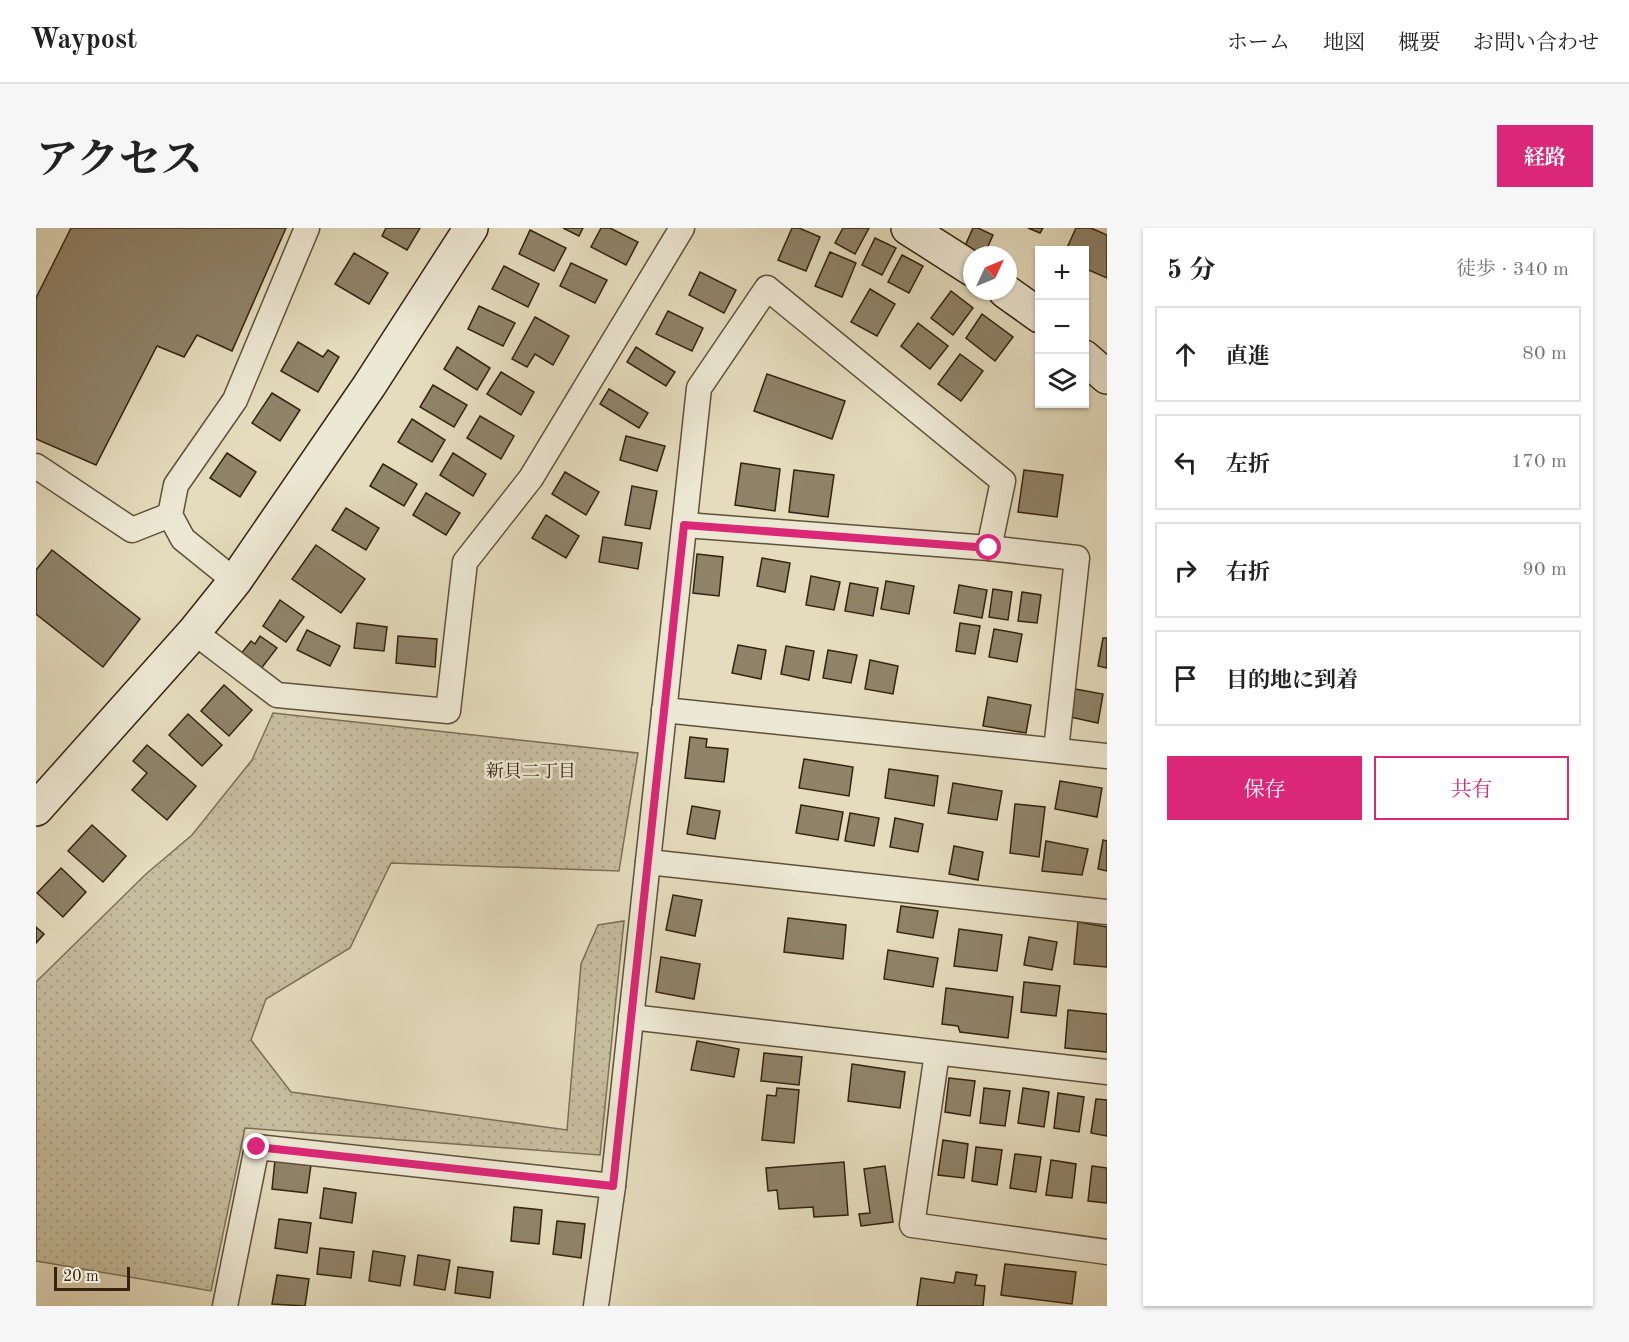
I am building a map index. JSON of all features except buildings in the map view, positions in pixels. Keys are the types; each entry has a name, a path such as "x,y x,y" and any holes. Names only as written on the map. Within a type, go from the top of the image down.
{"street":[{"path":"234,581 183,539 170,515 176,485 236,400 308,228"},
{"path":"36,809 194,632 234,581 369,386 471,228"},
{"path":"194,632 278,695 448,711 465,561 531,478 682,228"},
{"path":"908,228 963,263"},
{"path":"596,1306 613,1186 699,388 767,288 1003,481 989,548"},
{"path":"1017,300 1035,312"},
{"path":"1089,361 1107,377"},
{"path":"36,466 132,530 170,515"},
{"path":"684,525 989,548 1077,558 1056,750"},
{"path":"664,710 1107,756"},
{"path":"648,862 1107,912"},
{"path":"631,1017 1107,1072"},
{"path":"937,1053 912,1225 1107,1252"},
{"path":"225,1306 257,1147 613,1186"}],"shaded area":[{"path":"273,713 638,753 619,871 391,863 350,948 266,999 251,1040 291,1092 567,1130 581,964 598,925 624,921 600,1155 245,1128 211,1291 36,1261 36,982 146,874 192,835 252,760"}],"district":[{"name":"新貝二丁目","path":"531,772"}],"route":[{"path":"257,1147 613,1186 684,525 989,548"}]}
